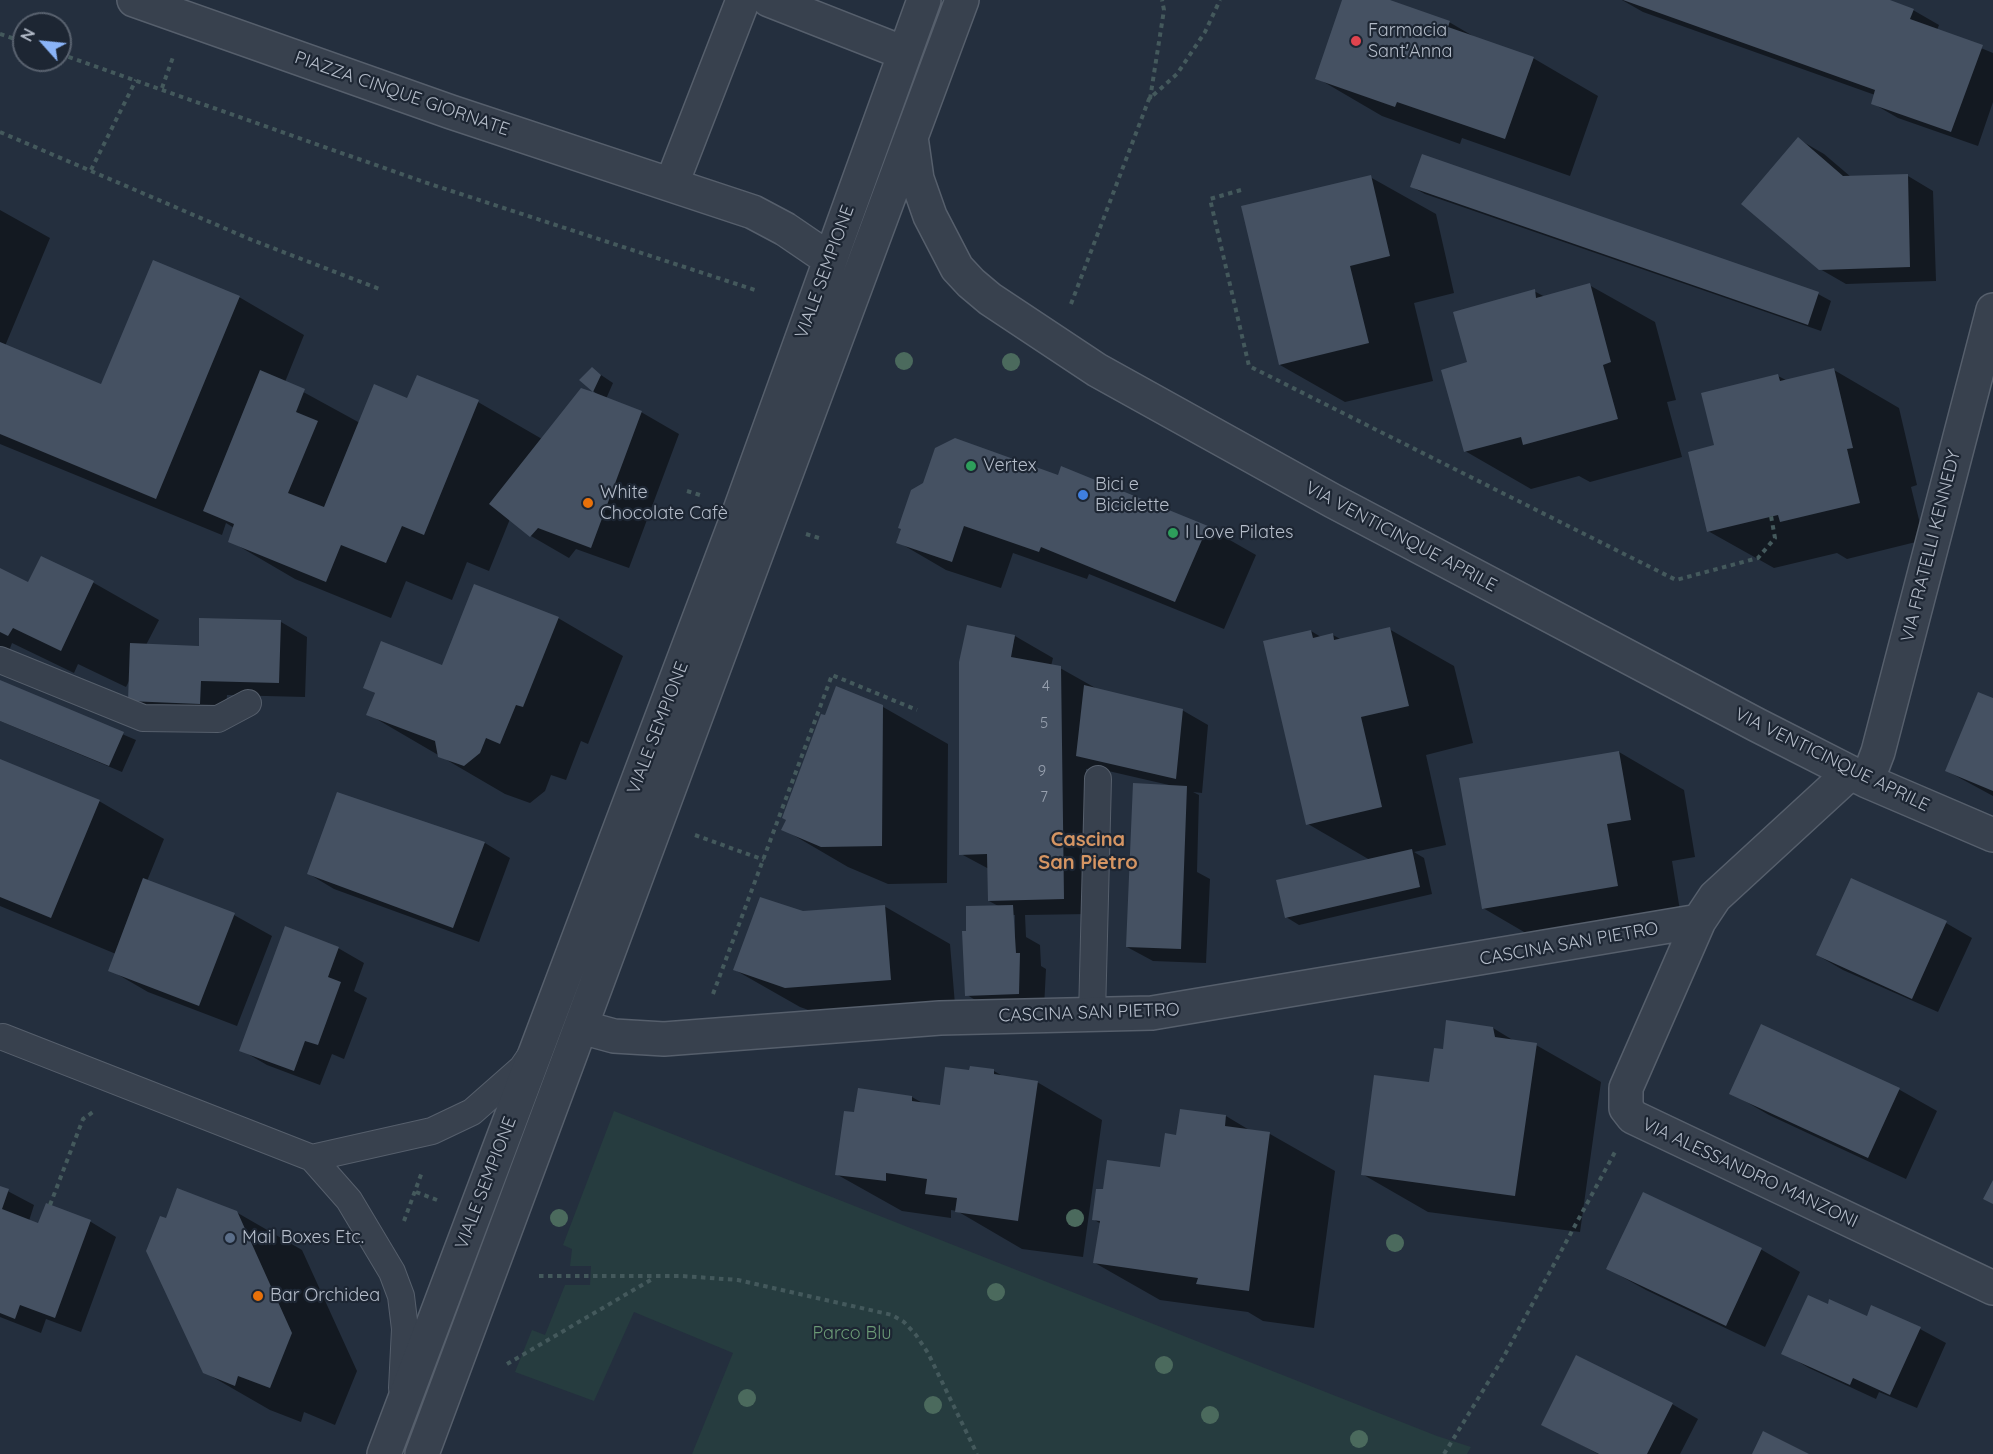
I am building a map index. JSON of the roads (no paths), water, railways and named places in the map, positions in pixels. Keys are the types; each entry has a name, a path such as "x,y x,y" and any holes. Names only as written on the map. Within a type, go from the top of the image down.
{"street":[{"name":"PIAZZA CINQUE GIORNATE","path":"134,0 451,112 672,183 753,212 785,229 829,259"},
{"path":"672,183 743,0"},
{"path":"770,0 904,53"},
{"name":"VIALE SEMPIONE","path":"384,1454 740,510 924,0"},
{"name":"VIALE SEMPIONE","path":"422,1454 962,0"},
{"name":"VIA VENTICINQUE APRILE","path":"911,135 917,179 930,216 957,268 990,299 1096,370 1256,460 1859,777 1993,835"},
{"name":"VIA FRATELLI KENNEDY","path":"1859,777 1878,752 1993,310"},
{"name":"VIA ALESSANDRO MANZONI","path":"1859,777 1733,878 1715,897 1699,921 1626,1088 1626,1108 1634,1118 1993,1288"},
{"name":"CASCINA SAN PIETRO","path":"581,1028 614,1036 664,1039 940,1018 1092,1015 1181,1010 1699,921"}],"lane":[{"path":"0,660 143,718 218,719 248,703"},
{"path":"1092,1015 1098,779"},
{"path":"3,1036 312,1158 350,1200 379,1248 401,1296 405,1337 400,1412"},
{"path":"312,1158 432,1131 472,1112 522,1068 537,1046"}],"place":[{"name":"Farmacia Sant'Anna","path":"1356,41"},
{"name":"Vertex","path":"971,466"},
{"name":"Bici e Biciclette","path":"1083,495"},
{"name":"White Chocolate Cafè","path":"588,503"},
{"name":"I Love Pilates","path":"1173,533"},
{"name":"Mail Boxes Etc.","path":"230,1238"},
{"name":"Bar Orchidea","path":"258,1296"}],"district":[{"name":"Cascina San Pietro","path":"1088,852"}],"park label":[{"name":"Parco Blu","path":"852,1334"}]}
